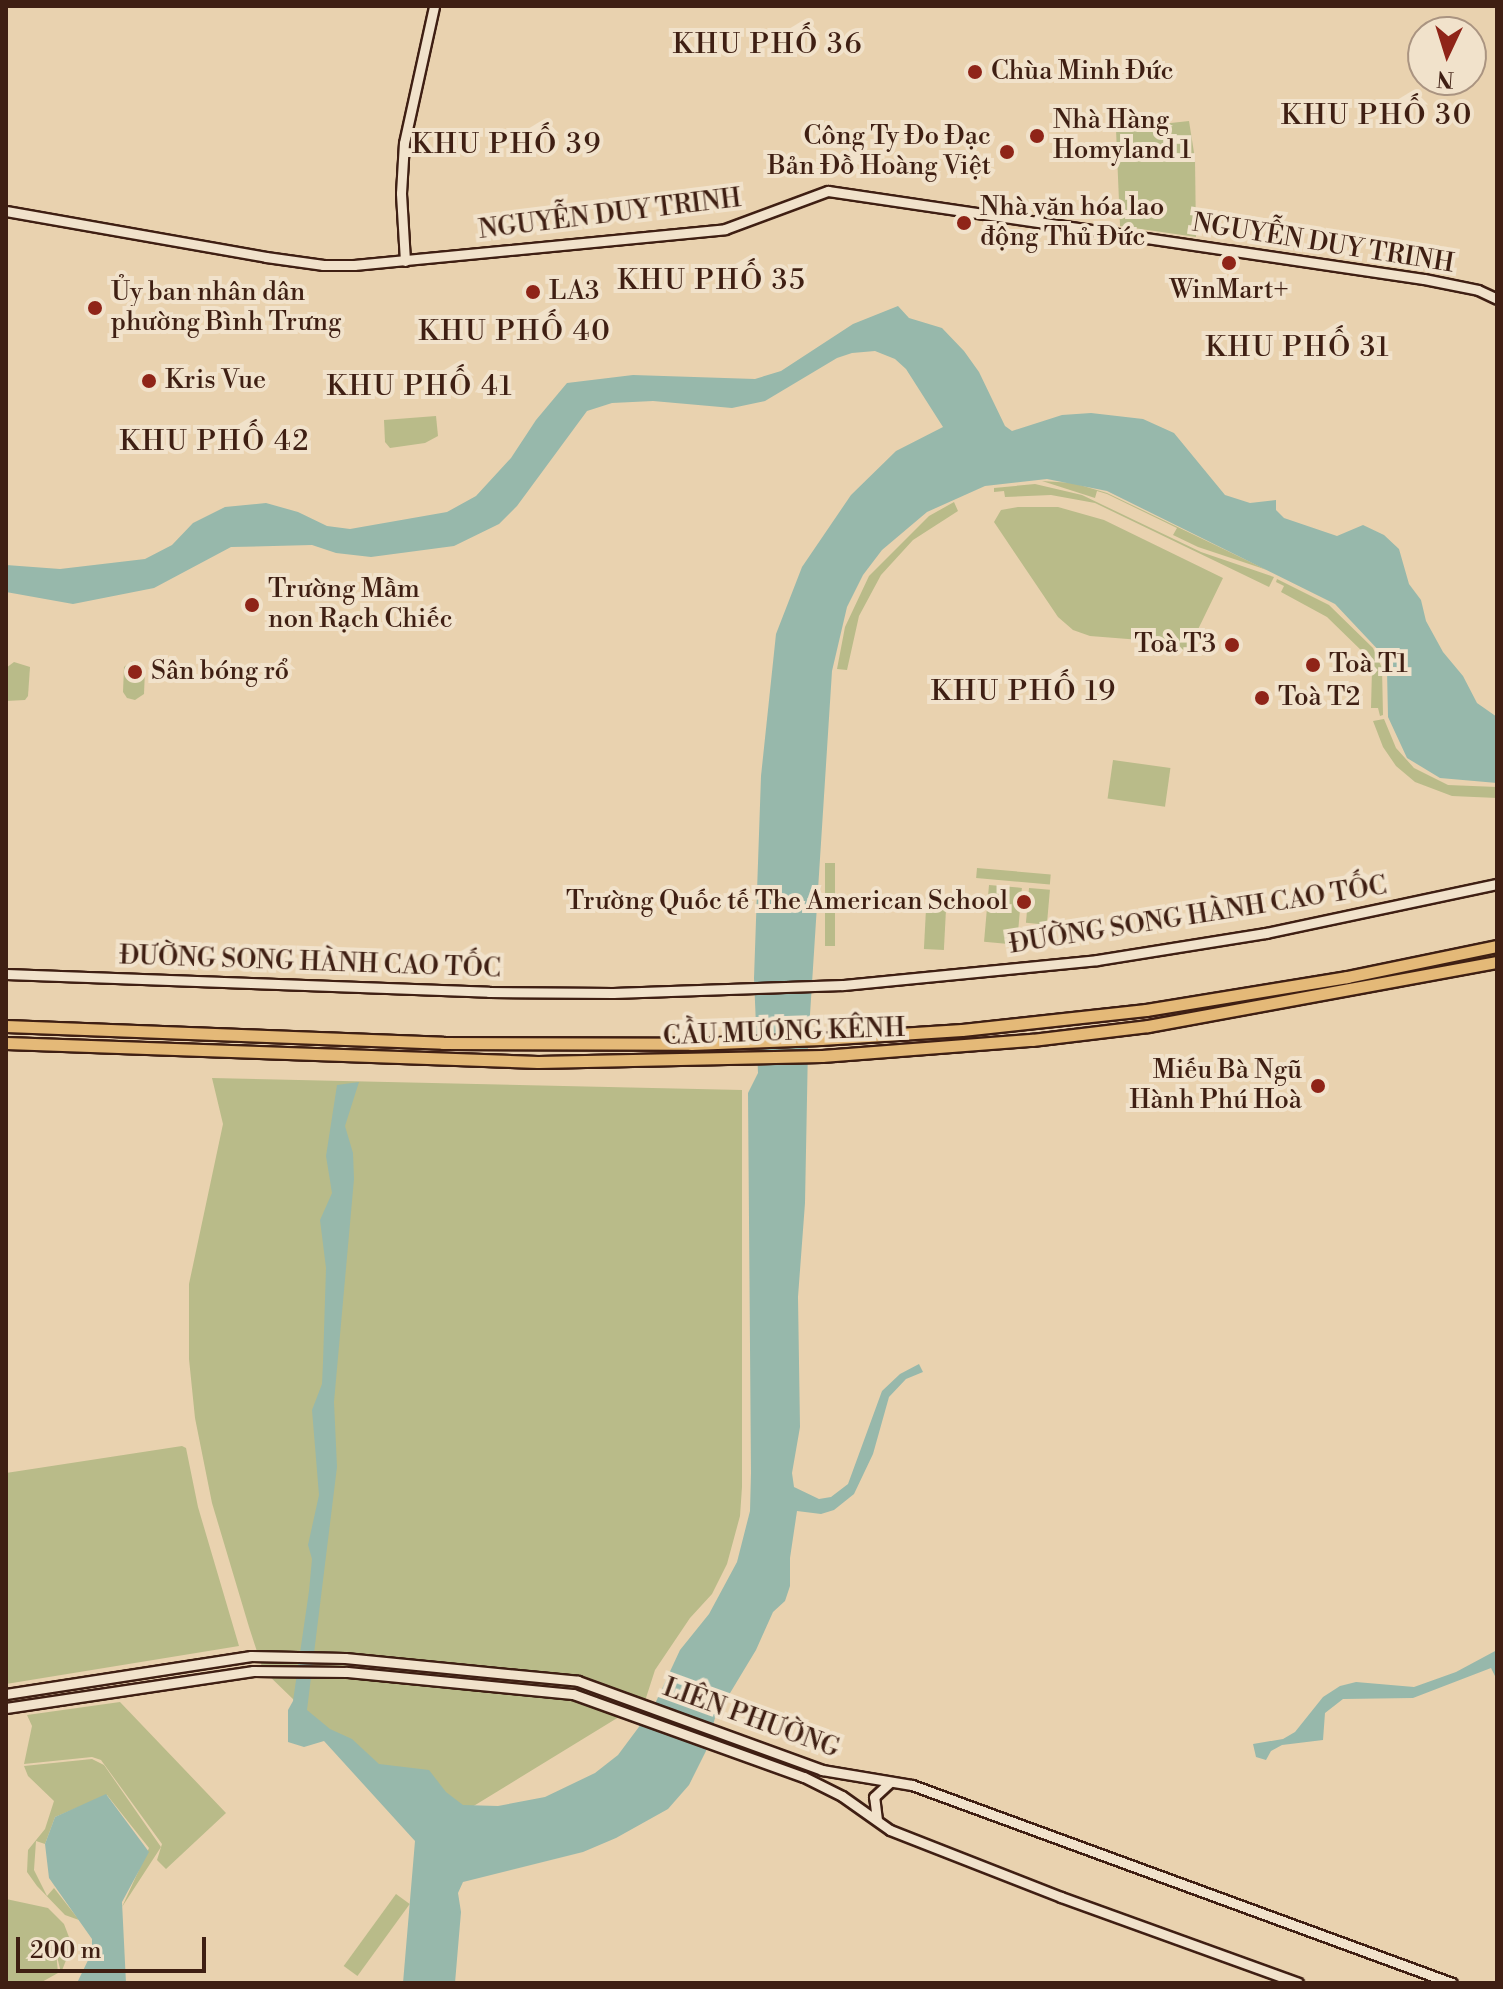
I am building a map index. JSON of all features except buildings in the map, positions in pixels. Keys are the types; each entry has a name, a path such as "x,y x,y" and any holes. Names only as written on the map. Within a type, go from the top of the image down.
{"highway":[{"name":"CẦU MƯƠNG KÊNH","path":"6,1026 539,1045 821,1039 1029,1024 1265,991 1497,946"},
{"name":"CẦU MƯƠNG KÊNH","path":"6,1044 538,1062 822,1056 1032,1040 1268,1007 1497,962"}],"street":[{"path":"405,261 401,193 404,143 434,6"},
{"name":"NGUYỄN DUY TRINH","path":"6,211 311,264 405,261 725,229 828,191 1424,279 1478,290 1497,299"},
{"name":"ĐƯỜNG SONG HÀNH CAO TỐC","path":"953,976 1097,960 1266,933 1497,884"},
{"name":"ĐƯỜNG SONG HÀNH CAO TỐC","path":"6,974 489,992 613,993"},
{"name":"CẦU MƯƠNG KÊNH","path":"613,993 843,985 953,976"},
{"name":"LIÊN PHƯỜNG","path":"6,1694 251,1656 320,1656 551,1677 598,1686 835,1774 912,1785 1452,1983"},
{"path":"189,1666 191,1680"},
{"name":"LIÊN PHƯỜNG","path":"6,1708 253,1671 321,1670 552,1690 593,1699 771,1765 830,1789 879,1823 1061,1897 1298,1983"},
{"path":"879,1823 873,1811 874,1797 882,1787 894,1781"}],"green space":[{"path":"1189,121 1195,159 1196,237 1120,226 1116,129"},
{"path":"436,416 438,436 425,443 390,448 385,442 384,420"},
{"path":"1042,481 1073,483 1107,493 1267,570 1198,547 1173,535 1177,528 1107,494 1097,491 1095,498"},
{"path":"1035,484 1082,495 1201,552 1274,577 1269,587 1095,503 1051,495 1005,497 1004,491 994,492 994,488"},
{"path":"954,502 958,511 913,540 881,575 859,616 847,670 837,669 845,627 869,576 929,516"},
{"path":"1058,507 1104,520 1223,578 1187,652 1166,642 1090,636 1073,630 1058,617 994,522 1001,510"},
{"path":"1277,579 1329,605 1373,648 1382,668 1383,715 1380,716 1378,708 1371,708 1372,669 1367,656 1327,617 1281,592 1284,586 1276,582"},
{"path":"132,661 145,670 144,694 135,700 127,698 123,692 124,667"},
{"path":"14,662 30,667 28,696 25,700 6,701 6,668"},
{"path":"1384,719 1396,748 1414,768 1448,785 1497,787 1497,798 1452,796 1415,782 1396,766 1383,747 1373,721"},
{"path":"1113,760 1170,768 1165,807 1108,799"},
{"path":"825,863 835,863 835,946 825,946"},
{"path":"977,868 1051,874 1050,884 976,878"},
{"path":"989,885 1022,888 1017,945 984,942"},
{"path":"1029,888 1050,890 1047,925 1026,923"},
{"path":"926,909 946,910 944,950 924,949"},
{"path":"212,1078 742,1090 742,1487 740,1516 727,1564 712,1594 690,1618 655,1670 645,1701 436,1829 427,1829 263,1670 212,1503 195,1418 189,1359 189,1284 223,1124"},
{"path":"182,1446 186,1448 198,1507 239,1646 6,1684 6,1473"},
{"path":"120,1702 226,1813 166,1869 157,1860 162,1844 101,1760 92,1757 24,1764 32,1726 27,1715"},
{"path":"92,1759 104,1765 161,1847 122,1907 149,1848 107,1795 55,1817 45,1844 36,1841 34,1870 47,1896 54,1888 79,1920 65,1915 37,1886 27,1872 28,1850 45,1829 54,1801 28,1776 24,1766"},
{"path":"396,1894 410,1904 357,1976 344,1966"},
{"path":"6,1899 48,1908 64,1924 72,1945 61,1973 56,1952 58,1973 40,1983 6,1983"}],"shaded area":[{"path":"898,306 909,318 942,328 964,351 979,372 1005,426 1012,431 1062,415 1091,413 1143,419 1174,433 1225,495 1250,503 1276,500 1276,510 1284,518 1337,536 1363,525 1384,535 1399,549 1409,584 1421,600 1426,621 1443,652 1463,676 1477,703 1497,717 1497,783 1440,778 1407,758 1388,717 1387,670 1383,655 1335,604 1107,491 1047,479 985,486 927,512 882,550 863,575 847,607 832,671 808,1046 805,1203 798,1297 800,1427 792,1473 794,1487 819,1499 831,1497 848,1484 882,1391 900,1374 919,1364 923,1372 906,1379 889,1397 873,1454 854,1494 834,1510 821,1514 797,1511 790,1558 790,1586 785,1601 773,1612 756,1650 715,1718 706,1751 689,1785 668,1809 616,1838 583,1852 463,1882 458,1893 461,1912 455,1983 403,1983 415,1841 324,1741 304,1747 288,1742 288,1710 293,1701 309,1591 312,1559 308,1545 319,1495 312,1410 322,1384 323,1362 326,1268 320,1220 332,1193 326,1156 337,1085 359,1082 345,1126 353,1153 354,1179 334,1402 337,1467 307,1710 330,1729 352,1739 379,1764 429,1770 446,1792 463,1805 498,1806 545,1797 595,1773 618,1755 653,1708 680,1650 709,1614 737,1562 750,1511 748,1093 758,1073 754,978 761,776 776,634 802,567 851,495 896,451 943,427 906,369 895,359 875,351 852,353 837,358 765,401 732,408 653,401 612,403 587,411 517,506 499,524 454,546 371,557 336,553 312,545 231,547 154,588 73,604 6,592 6,565 60,569 145,559 172,545 193,523 225,507 266,503 298,512 327,526 350,529 447,512 476,496 511,458 536,420 567,383 633,375 755,379 781,371 853,324"},
{"path":"1497,1650 1497,1680 1491,1668 1413,1698 1343,1699 1325,1713 1323,1740 1282,1745 1271,1751 1266,1760 1256,1757 1253,1744 1283,1739 1295,1732 1323,1697 1340,1686 1356,1682 1414,1687 1456,1672"},
{"path":"106,1794 149,1852 122,1902 126,1983 77,1983 92,1952 92,1939 49,1878 45,1844 55,1817"}],"place":[{"name":"Chùa Minh Đức","path":"975,72"},
{"name":"Nhà Hàng Homyland 1","path":"1037,136"},
{"name":"Công Ty Đo Đạc Bản Đồ Hoàng Việt","path":"1007,152"},
{"name":"Nhà văn hóa lao động Thủ Đức","path":"964,223"},
{"name":"WinMart+","path":"1229,263"},
{"name":"LA3","path":"533,292"},
{"name":"Ủy ban nhân dân phường Bình Trưng","path":"95,308"},
{"name":"Kris Vue","path":"149,381"},
{"name":"Trường Mầm non Rạch Chiếc","path":"252,605"},
{"name":"Toà T3","path":"1232,645"},
{"name":"Toà T1","path":"1313,665"},
{"name":"Sân bóng rổ","path":"135,672"},
{"name":"Toà T2","path":"1262,698"},
{"name":"Trường Quốc tế The American School","path":"1024,902"},
{"name":"Miếu Bà Ngũ Hành Phú Hoà","path":"1318,1086"}],"district":[{"name":"KHU PHỐ 36","path":"768,45"},
{"name":"KHU PHỐ 30","path":"1377,116"},
{"name":"KHU PHỐ 39","path":"507,145"},
{"name":"KHU PHỐ 35","path":"712,281"},
{"name":"KHU PHỐ 40","path":"515,332"},
{"name":"KHU PHỐ 31","path":"1298,348"},
{"name":"KHU PHỐ 41","path":"420,387"},
{"name":"KHU PHỐ 42","path":"215,442"},
{"name":"KHU PHỐ 19","path":"1024,692"}]}
